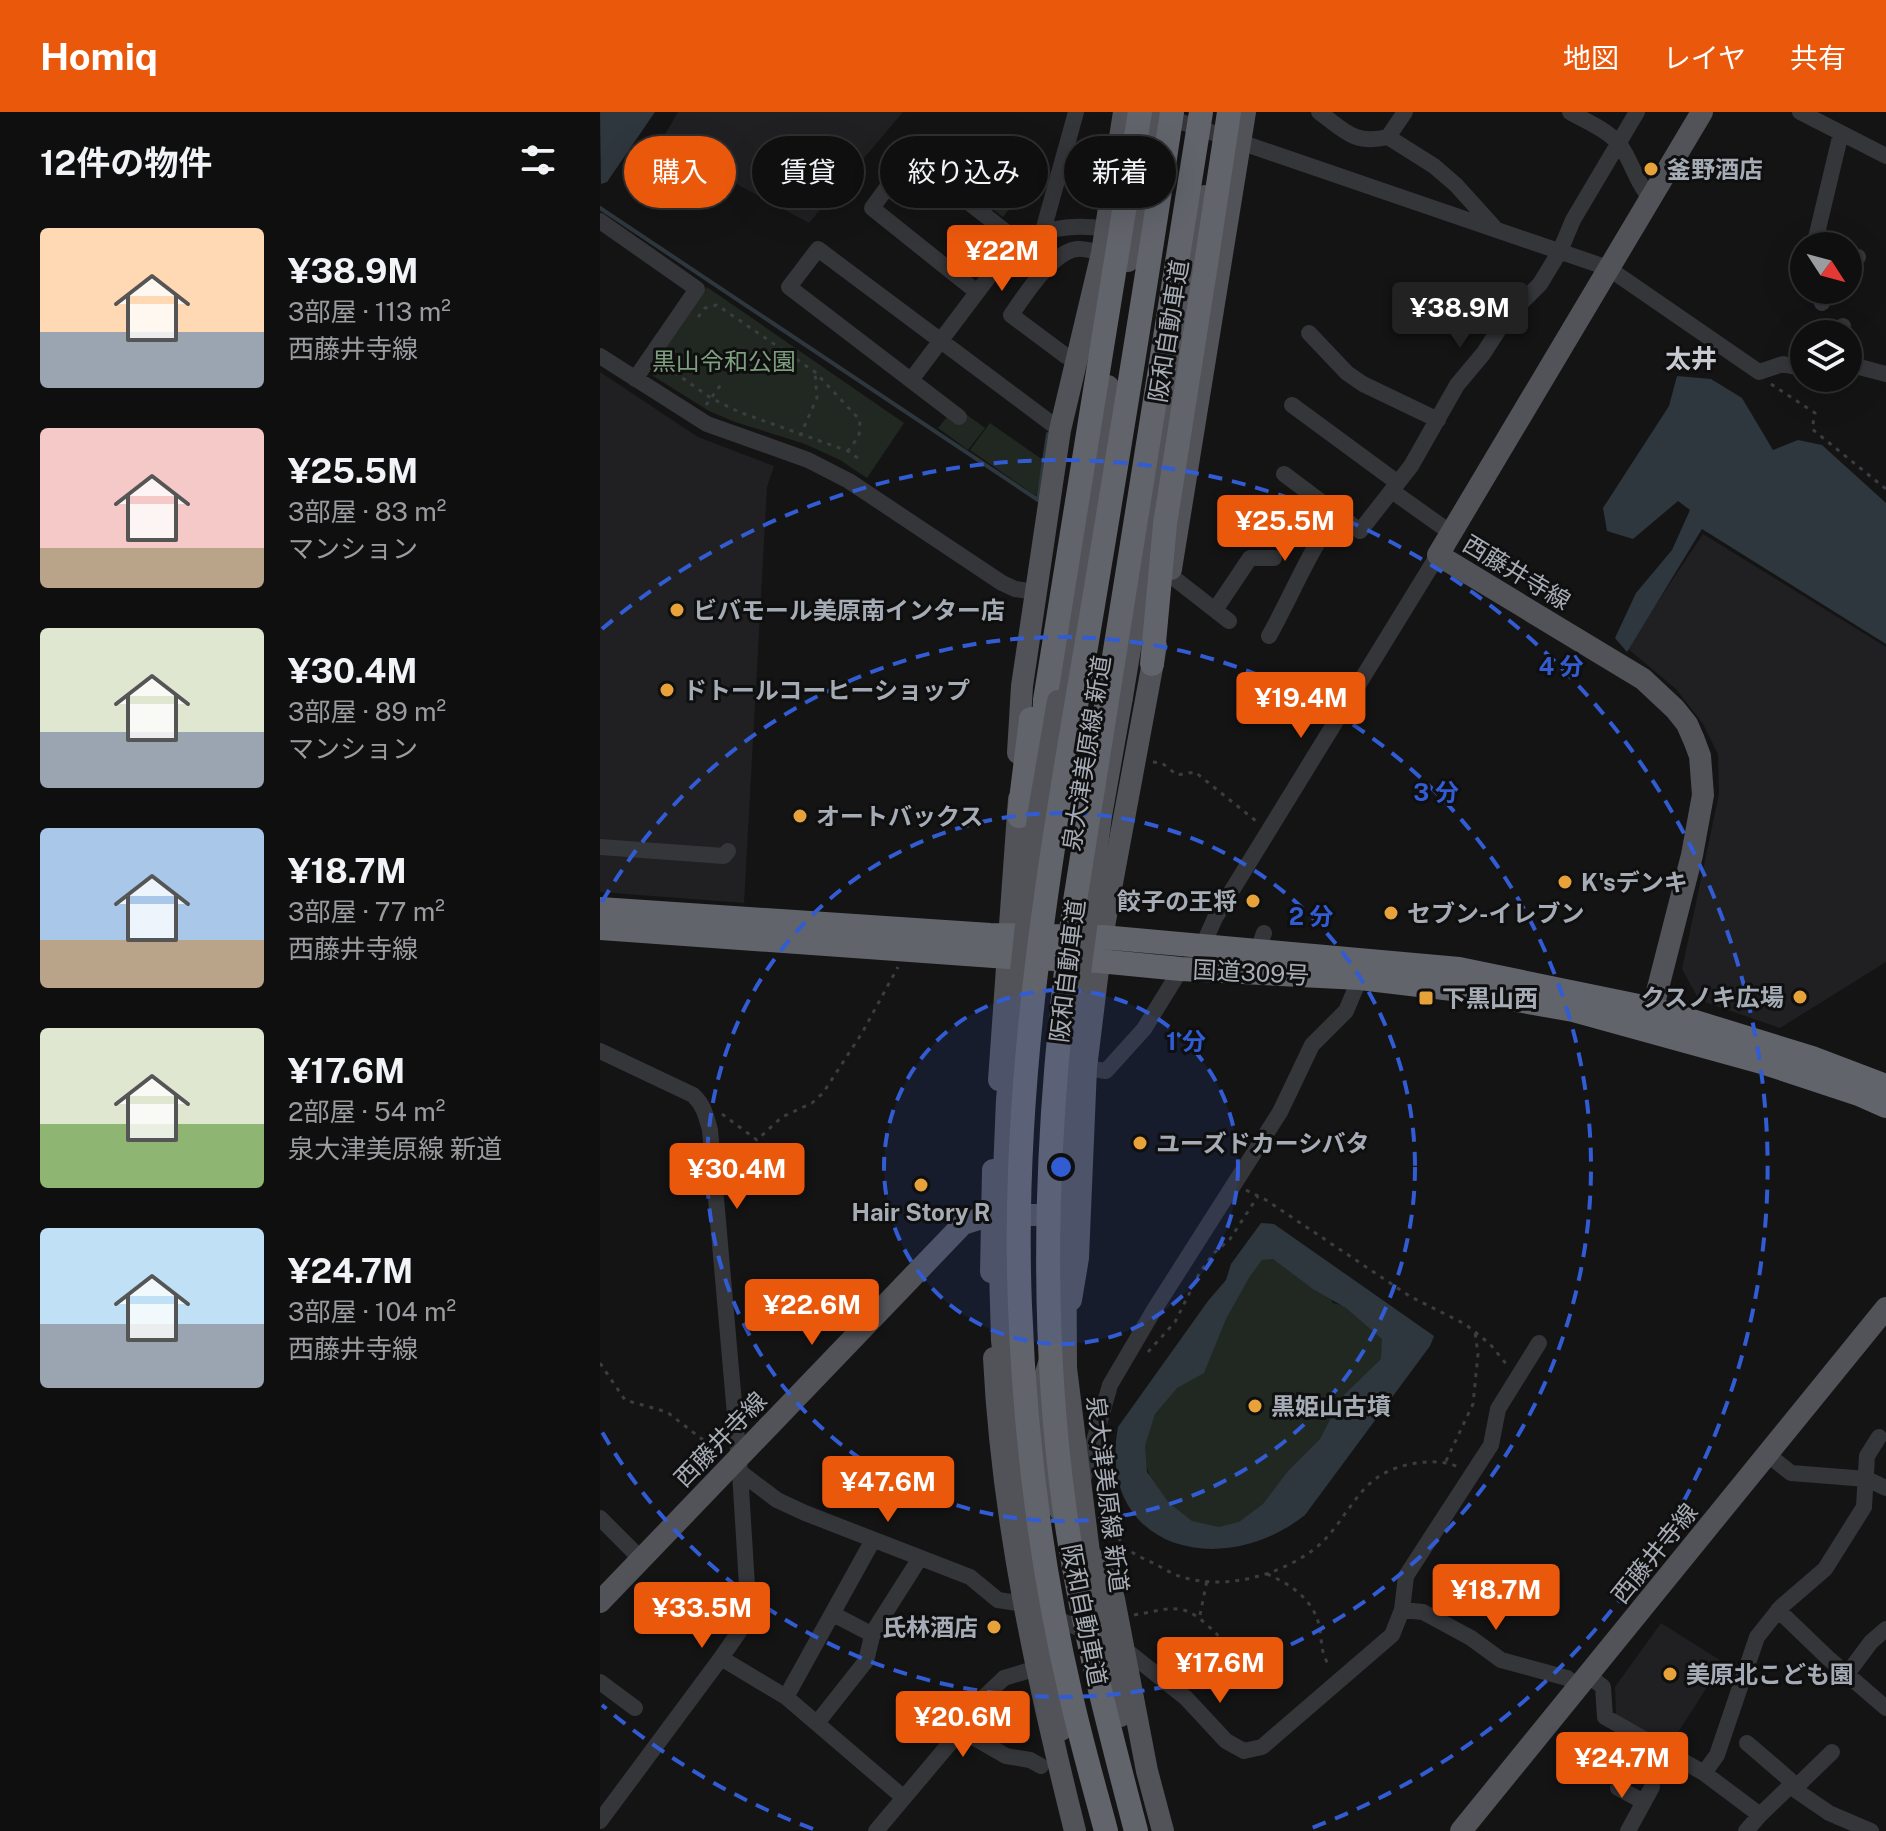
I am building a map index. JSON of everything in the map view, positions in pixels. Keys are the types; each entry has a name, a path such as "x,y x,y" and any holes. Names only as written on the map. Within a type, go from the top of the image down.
{"highway":[{"path":"1029,816 1033,705 1063,505 1109,244 1154,112"},
{"name":"阪和自動車道","path":"1106,1831 1071,1696 1049,1590 1035,1496 1020,1306 1022,1105 1054,838 1128,401 1154,112"},
{"name":"阪和自動車道","path":"1136,1831 1098,1685 1064,1507 1051,1376 1048,1169 1059,1017 1075,901 1201,112"},
{"path":"1152,664 1165,524 1229,112"},
{"path":"1029,816 1052,700 1109,244"},
{"name":"国道309号","path":"600,909 1008,947"},
{"name":"国道309号","path":"600,928 907,949 1100,949 1261,942 1331,947 1535,983 1650,1020 1886,1106"},
{"name":"国道309号","path":"1100,949 1181,969 1360,978 1517,998 1573,1010 1650,1020 1812,1058 1886,1086"}],"main road":[{"path":"1075,1831 1024,1604 1004,1478 997,1408 991,1215 1008,947 1029,816 1018,722 1060,430 1076,358 1109,244 1124,112"},
{"name":"泉大津美原線 新道","path":"1052,700 1154,112"},
{"path":"1163,1831 1147,1771 1108,1581 1058,1507 1045,1473 1039,1436 1039,1400 1075,1286 1086,1068 1100,949 1152,664 1163,620 1245,112"},
{"name":"西藤井寺線","path":"1650,1020 1688,870 1703,795 1700,756 1687,724 1662,694 1643,679 1438,555 1702,112"},
{"name":"泉大津美原線 新道","path":"1153,1831 1120,1716 1096,1609 1066,1368 1066,1101 1101,816 1217,123"},
{"name":"泉大津美原線 新道","path":"1029,816 1007,1099 1000,1270 1002,1340 1031,1580 1061,1730 1087,1831"},
{"name":"西藤井寺線","path":"600,1602 737,1464 963,1224 991,1215 1079,1215"},
{"name":"西藤井寺線","path":"1461,1831 1886,1308"}],"street":[{"path":"1043,231 1076,112"},
{"path":"1154,112 1217,123 1240,142 1608,268 1759,372 1783,364 1790,366"},
{"path":"1319,112 1364,141 1388,137 1434,166 1499,232"},
{"path":"1388,137 1405,112"},
{"path":"1570,112 1613,137 1639,185 1650,198"},
{"path":"1284,474 1360,531 1411,466 1457,385 1483,354 1507,317 1540,284 1560,251 1573,220 1637,112"},
{"path":"1800,112 1886,156"},
{"path":"1817,232 1841,133"},
{"path":"1863,144 1886,168"},
{"path":"977,292 872,208 910,156 1020,243"},
{"path":"600,221 697,289 635,379"},
{"path":"911,380 1006,254 1020,243 1043,231 1081,225 1109,244"},
{"path":"1076,358 1066,356 1011,315 1058,258 1077,249 1109,244"},
{"path":"959,417 789,287 818,249 1060,430"},
{"path":"1309,333 1347,373 1363,384 1438,420"},
{"path":"600,356 707,424 808,460 849,481 1002,583 1015,589 1036,592"},
{"path":"1862,368 1886,374"},
{"path":"1292,405 1451,533"},
{"path":"1269,636 1299,582 1315,542 1337,513"},
{"path":"1203,945 1215,918 1269,837 1438,555"},
{"path":"1215,610 1250,558 1274,558"},
{"path":"1170,575 1229,621"},
{"path":"600,847 724,856 728,851"},
{"path":"1086,1068 1106,1071 1144,1029 1181,969"},
{"path":"1070,1527 1106,1396 1120,1369 1280,1112 1312,1045 1346,1011 1360,978"},
{"path":"600,1051 693,1095 701,1103 710,1130 748,1602 739,1632 600,1821"},
{"path":"737,1464 777,1500 970,1577 998,1600 1024,1604 1124,1648 1186,1698 1226,1741 1244,1751 1262,1747 1392,1635 1402,1610 1406,1576 1491,1445 1498,1409 1539,1343"},
{"path":"1704,1773 1717,1755 1757,1637 1778,1610 1825,1569 1864,1507 1867,1456 1879,1437"},
{"path":"1767,1454 1791,1473 1867,1479 1886,1488"},
{"path":"600,1518 641,1559"},
{"path":"786,1697 873,1540"},
{"path":"817,1723 866,1661 873,1635 920,1558"},
{"path":"1402,1610 1423,1612 1471,1638 1501,1660 1603,1687 1605,1717 1704,1773 1760,1815"},
{"path":"1778,1610 1886,1708"},
{"path":"833,1614 873,1635"},
{"path":"1847,1674 1871,1642 1886,1629"},
{"path":"721,1658 786,1697 904,1798"},
{"path":"876,1831 961,1730 981,1700 1004,1678 1037,1668"},
{"path":"600,1682 635,1708"},
{"path":"961,1730 1006,1756 1030,1760 1041,1766"},
{"path":"1747,1743 1790,1780 1792,1788 1829,1813 1871,1831"},
{"path":"1746,1831 1832,1752"},
{"path":"1618,1788 1648,1795 1628,1831"}],"path":[{"path":"697,319 705,308 711,304 717,305 815,372 860,420 859,436 848,451"},
{"path":"681,342 665,366 711,398 744,415 848,451 859,459"},
{"path":"801,434 817,398 815,372"},
{"path":"1759,372 1774,388 1815,413 1812,429 1886,489"},
{"path":"702,411 722,383"},
{"path":"1134,760 1162,763 1177,775 1195,772 1269,837"},
{"path":"701,1103 706,1103 757,1140 782,1117 812,1103 823,1093 862,1033 907,949"},
{"path":"1235,1186 1258,1196 1411,1297 1465,1324 1490,1344 1517,1378"},
{"path":"1120,1369 1136,1364 1169,1330 1200,1272 1214,1253 1230,1239 1258,1196"},
{"path":"1445,1462 1473,1404 1478,1354 1475,1332"},
{"path":"600,1363 625,1400 667,1412 737,1464"},
{"path":"1095,1479 1124,1546 1180,1576 1238,1580 1267,1574 1315,1549 1334,1531 1364,1488 1381,1475 1410,1465 1445,1462 1471,1476"},
{"path":"1267,1574 1286,1582 1311,1607 1318,1622 1320,1648 1340,1681"},
{"path":"1200,1616 1207,1580"},
{"path":"1136,1615 1181,1608 1200,1616 1219,1634 1224,1645 1220,1657"}],"shaded area":[{"path":"600,112 655,112 639,136 624,136 624,157 607,182 601,184"},
{"path":"678,112 903,112 864,158 864,136 752,136 752,192 736,184 736,136 664,136"},
{"path":"781,208 822,208 809,223"},
{"name":"ビバモール美原南インター店","path":"600,372 698,437 774,466 767,487 744,903 600,892"},
{"path":"1677,376 1711,379 1742,398 1773,450 1798,440 1822,445 1886,503 1886,644 1702,529 1627,652 1615,638 1636,593 1672,550 1690,510 1678,501 1633,539 1607,531 1603,508 1669,406"},
{"path":"1703,534 1886,647 1886,962 1780,1028 1699,1000 1682,969 1719,794 1718,754 1703,724 1676,689 1627,648"},
{"path":"1261,1223 1274,1224 1434,1336 1430,1346 1305,1515 1272,1535 1238,1546 1204,1549 1172,1542 1146,1526 1126,1502 1116,1469 1118,1427 1226,1280 1231,1264","holes":["1273,1259 1313,1289 1346,1308 1382,1339 1381,1359 1342,1397 1320,1439 1288,1471 1263,1504 1239,1522 1219,1527 1192,1521 1169,1503 1147,1472 1145,1446 1155,1414 1177,1388 1204,1373 1226,1319 1262,1260"]},
{"name":"美原北こども園","path":"1661,1623 1723,1662 1670,1745 1616,1715 1615,1687"}],"green space":[{"path":"991,208 1010,208 1003,217"},
{"name":"黒山令和公園","path":"707,287 904,423 867,478 840,460 805,444 709,411 653,376 651,368"},
{"path":"963,412 985,428 968,450 938,428 947,417"},
{"path":"990,423 1043,460 1036,496 970,450"},
{"path":"1284,1255 1324,1286 1333,1303 1359,1309 1394,1343 1340,1428 1265,1513 1227,1532 1191,1528 1156,1495 1141,1450 1158,1406 1218,1331 1256,1259"}],"waterway":[{"path":"600,208 1038,500 1048,434"}],"place":[{"name":"釜野酒店","path":"1651,169"},
{"name":"ビバモール美原南インター店","path":"677,610"},
{"name":"ドトールコーヒーショップ","path":"667,690"},
{"name":"オートバックス","path":"800,816"},
{"name":"K'sデンキ","path":"1565,882"},
{"name":"餃子の王将","path":"1253,901"},
{"name":"セブン-イレブン","path":"1391,913"},
{"name":"クスノキ広場","path":"1800,997"},
{"name":"下黒山西","path":"1426,998"},
{"name":"ユーズドカーシバタ","path":"1140,1143"},
{"name":"Hair Story R","path":"921,1185"},
{"name":"黒姫山古墳","path":"1255,1406"},
{"name":"氏林酒店","path":"994,1627"},
{"name":"美原北こども園","path":"1670,1674"}],"district":[{"name":"太井","path":"1691,358"}]}
